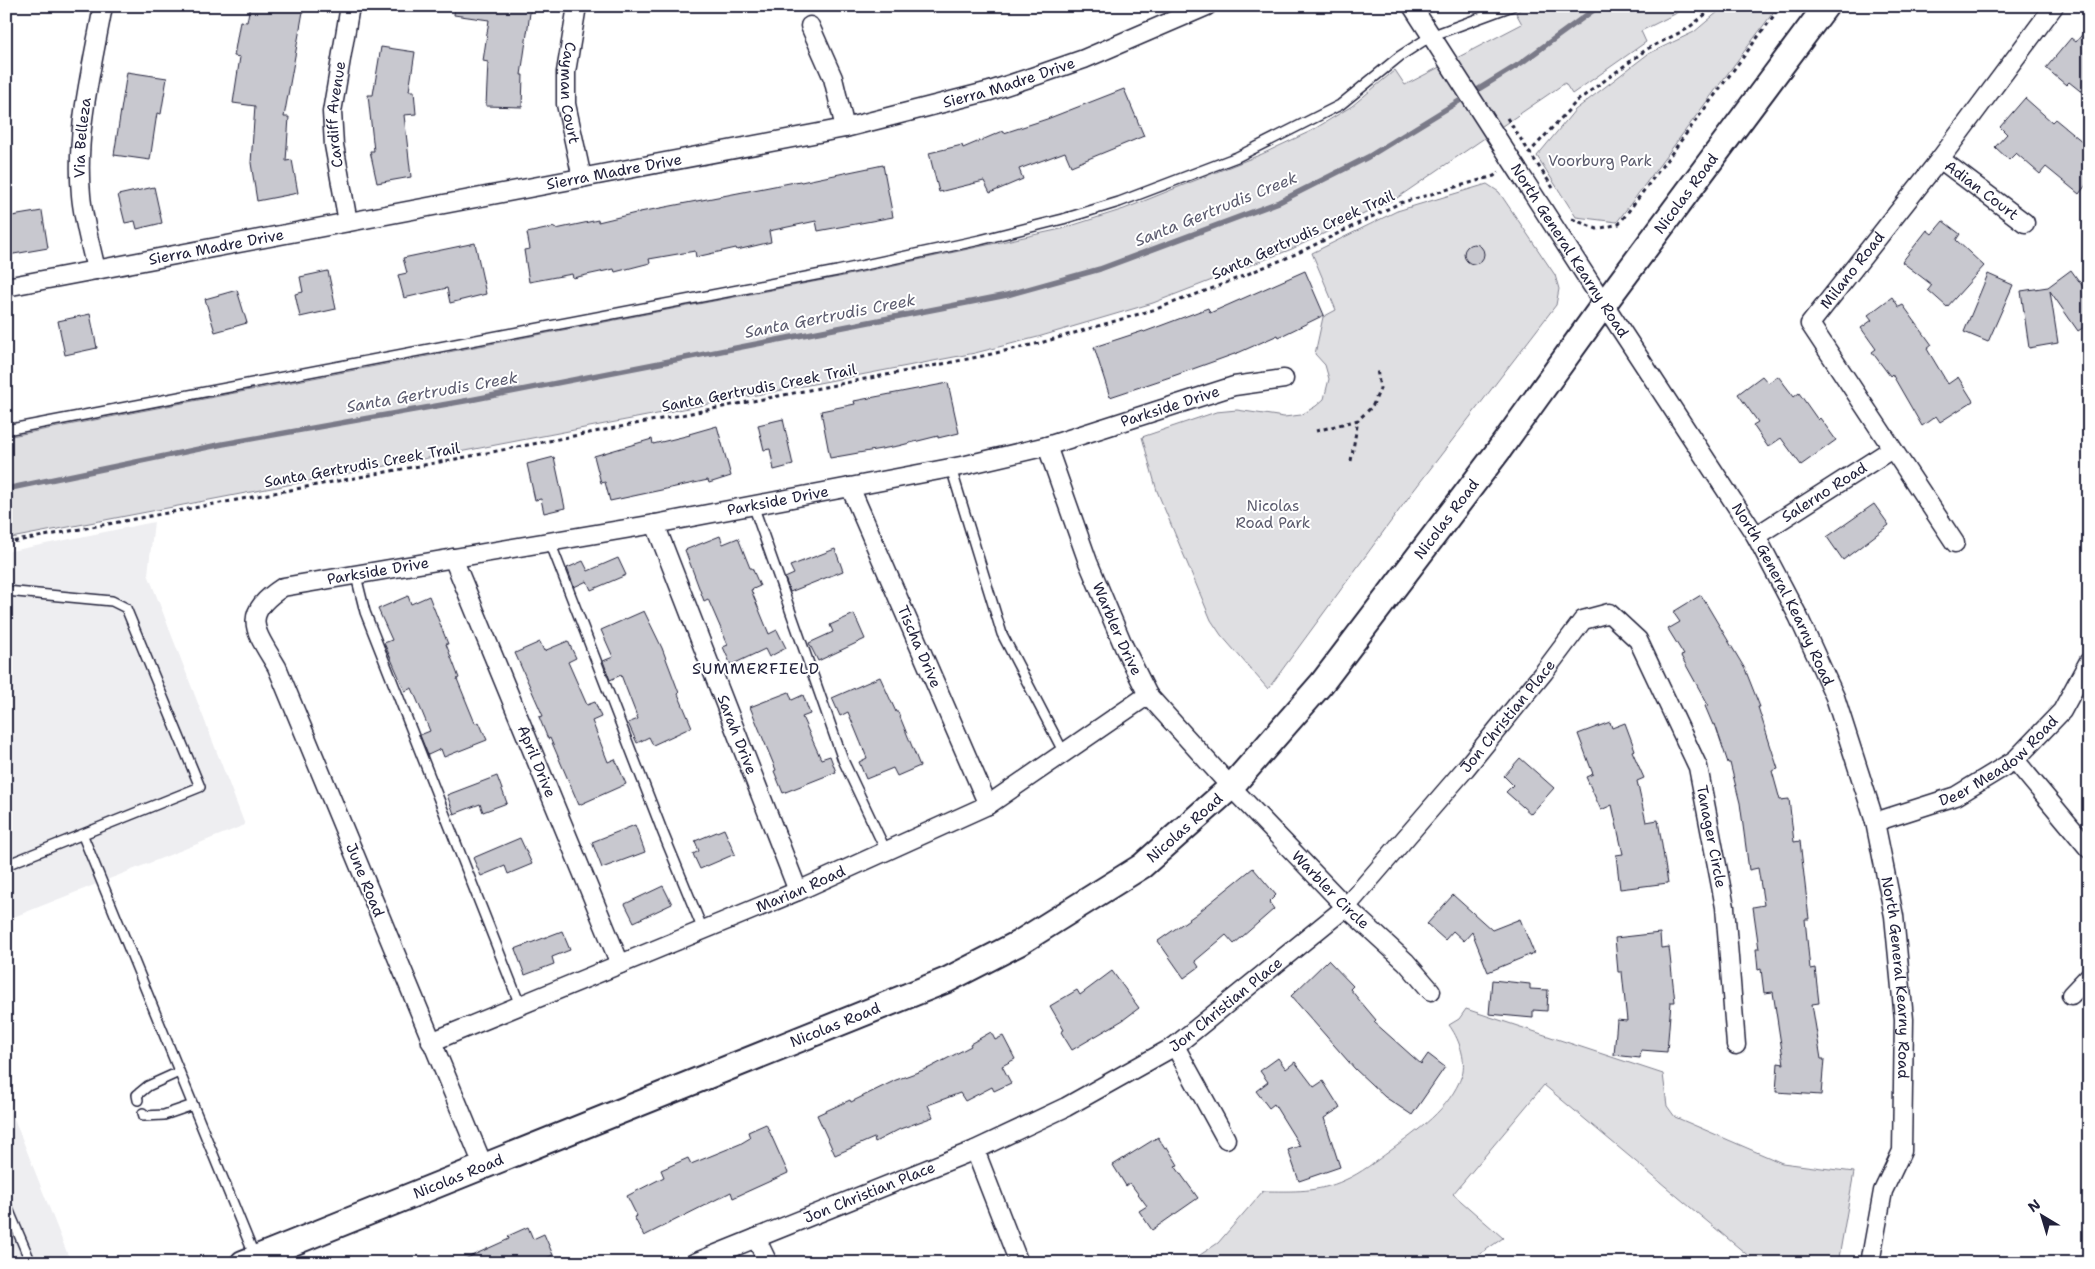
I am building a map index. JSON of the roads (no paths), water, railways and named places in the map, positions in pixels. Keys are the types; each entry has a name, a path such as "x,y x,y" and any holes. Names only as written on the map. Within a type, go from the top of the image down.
{"main road":[{"name":"Nicolas Road","path":"252,1261 483,1165 947,980 1019,944 1142,866 1232,787 1322,683 1499,450 1604,304 1826,6"}],"street":[{"name":"Via Belleza","path":"96,270 81,197 80,155 84,118 103,6"},
{"name":"Cardiff Avenue","path":"348,222 334,145 332,112 350,6"},
{"name":"Cayman Court","path":"577,6 566,72 566,104 582,178"},
{"name":"Sierra Madre Drive","path":"6,288 845,128 990,91 1032,78 1084,59 1207,6"},
{"name":"North General Kearny Road","path":"1412,6 1756,536 1798,616 1836,697 1875,822 1894,916 1904,1019 1902,1151 1883,1191 1870,1263"},
{"name":"Milano Road","path":"1955,543 1810,324 1940,159 2054,6"},
{"path":"810,26 833,78 845,128"},
{"name":"Adian Court","path":"1940,159 2025,223"},
{"name":"Parkside Drive","path":"266,598 284,587 655,524 951,468 1047,446 1234,386 1284,379"},
{"name":"Warbler Drive","path":"1047,446 1088,562 1124,647 1148,695 1232,787"},
{"name":"Salerno Road","path":"1756,536 1892,449"},
{"name":"Tischa Drive","path":"850,487 988,806"},
{"name":"Sarah Drive","path":"655,524 798,891"},
{"name":"April Drive","path":"453,558 620,964"},
{"name":"June Road","path":"266,598 257,611 256,632 277,667 483,1165"},
{"name":"Jon Christian Place","path":"694,1263 975,1150 1066,1107 1175,1046 1346,907 1466,769 1583,620 1609,614 1638,640"},
{"name":"Tanager Circle","path":"1638,640 1698,766 1725,908 1736,1045"},
{"name":"Deer Meadow Road","path":"1875,822 1956,796 2015,760 2062,711 2089,660"},
{"name":"Marian Road","path":"431,1042 798,891 988,806 1148,695"},
{"path":"2015,760 2089,849"},
{"name":"Warbler Circle","path":"1232,787 1346,907 1406,962 1432,991"},
{"path":"2071,995 2089,976"},
{"path":"1175,1046 1226,1139"},
{"path":"975,1150 1019,1263"},
{"path":"756,1238 768,1263"}],"lane":[{"path":"6,430 836,271 980,240 1063,219 1181,179 1237,157 1340,105 1400,56 1512,6"},
{"path":"951,468 1002,634 1064,752"},
{"path":"753,505 844,760 886,851"},
{"path":"550,542 663,833 703,930"},
{"path":"356,576 369,621 520,1005"},
{"path":"6,591 112,601 126,608 200,788 6,865"},
{"path":"83,836 193,1105 252,1261"},
{"path":"138,1100 137,1095 148,1086 179,1072"},
{"path":"143,1113 144,1116 164,1115 193,1105"},
{"path":"6,1204 31,1263"}],"waterway":[{"name":"Santa Gertrudis Creek","path":"6,489 223,444 470,400 1007,295 1100,269 1279,202 1368,157 1521,63 1599,6"}],"district":[{"name":"SUMMERFIELD","path":"756,668"}],"park label":[{"name":"Voorburg Park","path":"1600,161"},
{"name":"Nicolas Road Park","path":"1273,514"}]}
